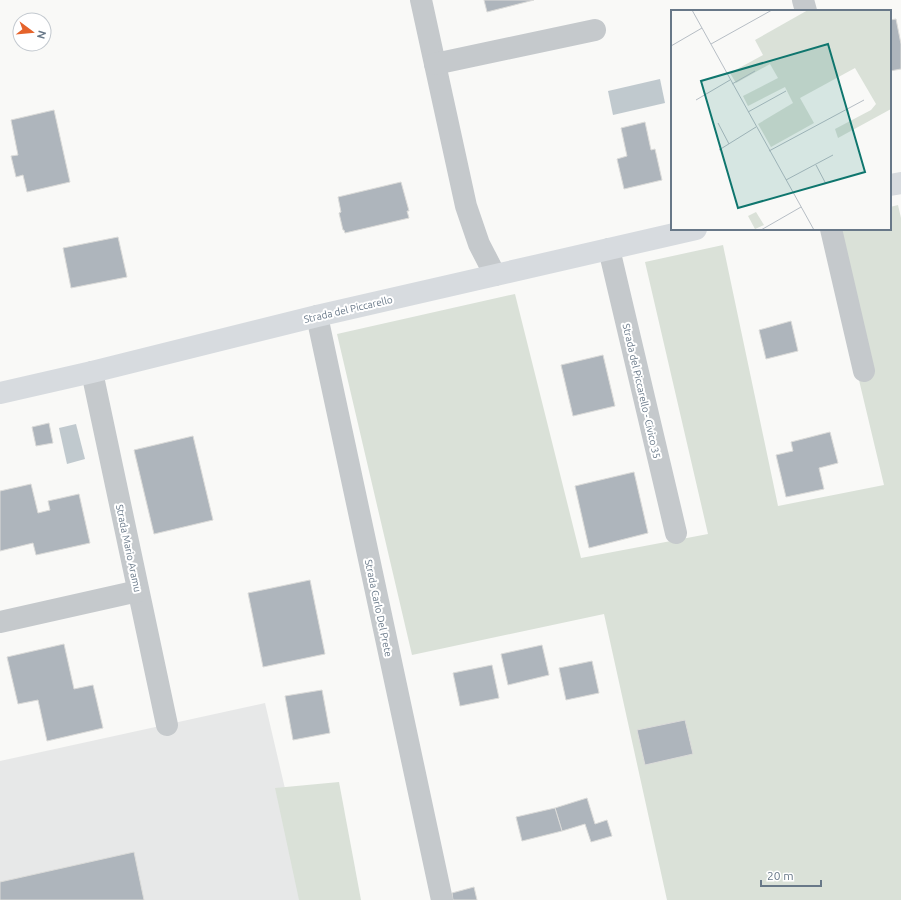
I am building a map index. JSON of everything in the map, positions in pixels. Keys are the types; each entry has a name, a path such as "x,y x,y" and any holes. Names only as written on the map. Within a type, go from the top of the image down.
{"street":[{"path":"421,0 466,206 479,244 495,275"},
{"path":"803,0 806,10"},
{"path":"435,64 595,30"},
{"path":"891,185 901,182"},
{"name":"Strada del Piccarello","path":"0,393 92,372 317,316 692,230"},
{"path":"831,230 864,371"},
{"name":"Strada del Piccarello - Civico 35","path":"609,249 676,533"},
{"name":"Strada Carlo Del Prete","path":"317,316 442,900"},
{"name":"Strada Mario Aramu","path":"92,372 167,725"},
{"path":"0,622 138,591"}],"shaded area":[{"path":"660,79 665,103 613,115 608,91"},
{"path":"898,205 901,218 901,900 667,900 604,614 412,655 337,334 515,294 581,558 708,534 645,262 723,245 778,506 884,485 823,230 891,230 891,207"},
{"path":"76,424 85,459 67,464 59,428"},
{"path":"265,703 311,900 0,900 0,761"},
{"path":"339,782 361,900 299,900 275,788"}],"building":[{"path":"484,0 534,0 487,12"},
{"path":"896,19 901,44 901,69 891,71 891,20"},
{"path":"54,110 70,182 27,192 23,175 16,177 11,156 18,155 11,120"},
{"path":"645,122 651,150 655,149 662,180 624,189 617,159 627,156 621,128"},
{"path":"401,182 409,211 407,211 409,218 345,233 339,213 341,212 338,197"},
{"path":"118,237 127,277 71,288 63,248"},
{"path":"791,321 798,351 766,359 759,330"},
{"path":"603,355 615,406 573,416 561,365"},
{"path":"49,423 53,443 36,446 32,427"},
{"path":"830,432 838,463 819,468 824,489 786,497 776,455 793,451 791,442"},
{"path":"193,436 213,520 154,534 134,450"},
{"path":"634,472 648,533 589,548 575,486"},
{"path":"31,484 38,513 50,510 48,501 79,494 90,543 36,555 33,543 0,551 0,491"},
{"path":"310,580 325,654 263,667 248,593"},
{"path":"64,644 74,689 93,685 103,728 47,741 38,700 18,704 7,657"},
{"path":"542,645 549,675 508,685 501,654"},
{"path":"592,661 599,693 566,700 559,668"},
{"path":"492,665 499,698 460,706 453,673"},
{"path":"322,690 330,733 293,740 285,696"},
{"path":"685,720 693,754 645,765 637,730"},
{"path":"587,798 595,824 607,820 612,836 591,842 585,824 562,831 555,808"},
{"path":"555,808 562,831 522,841 516,817"},
{"path":"134,852 144,900 0,900 0,882"},
{"path":"474,887 477,900 453,900 452,893"}]}
